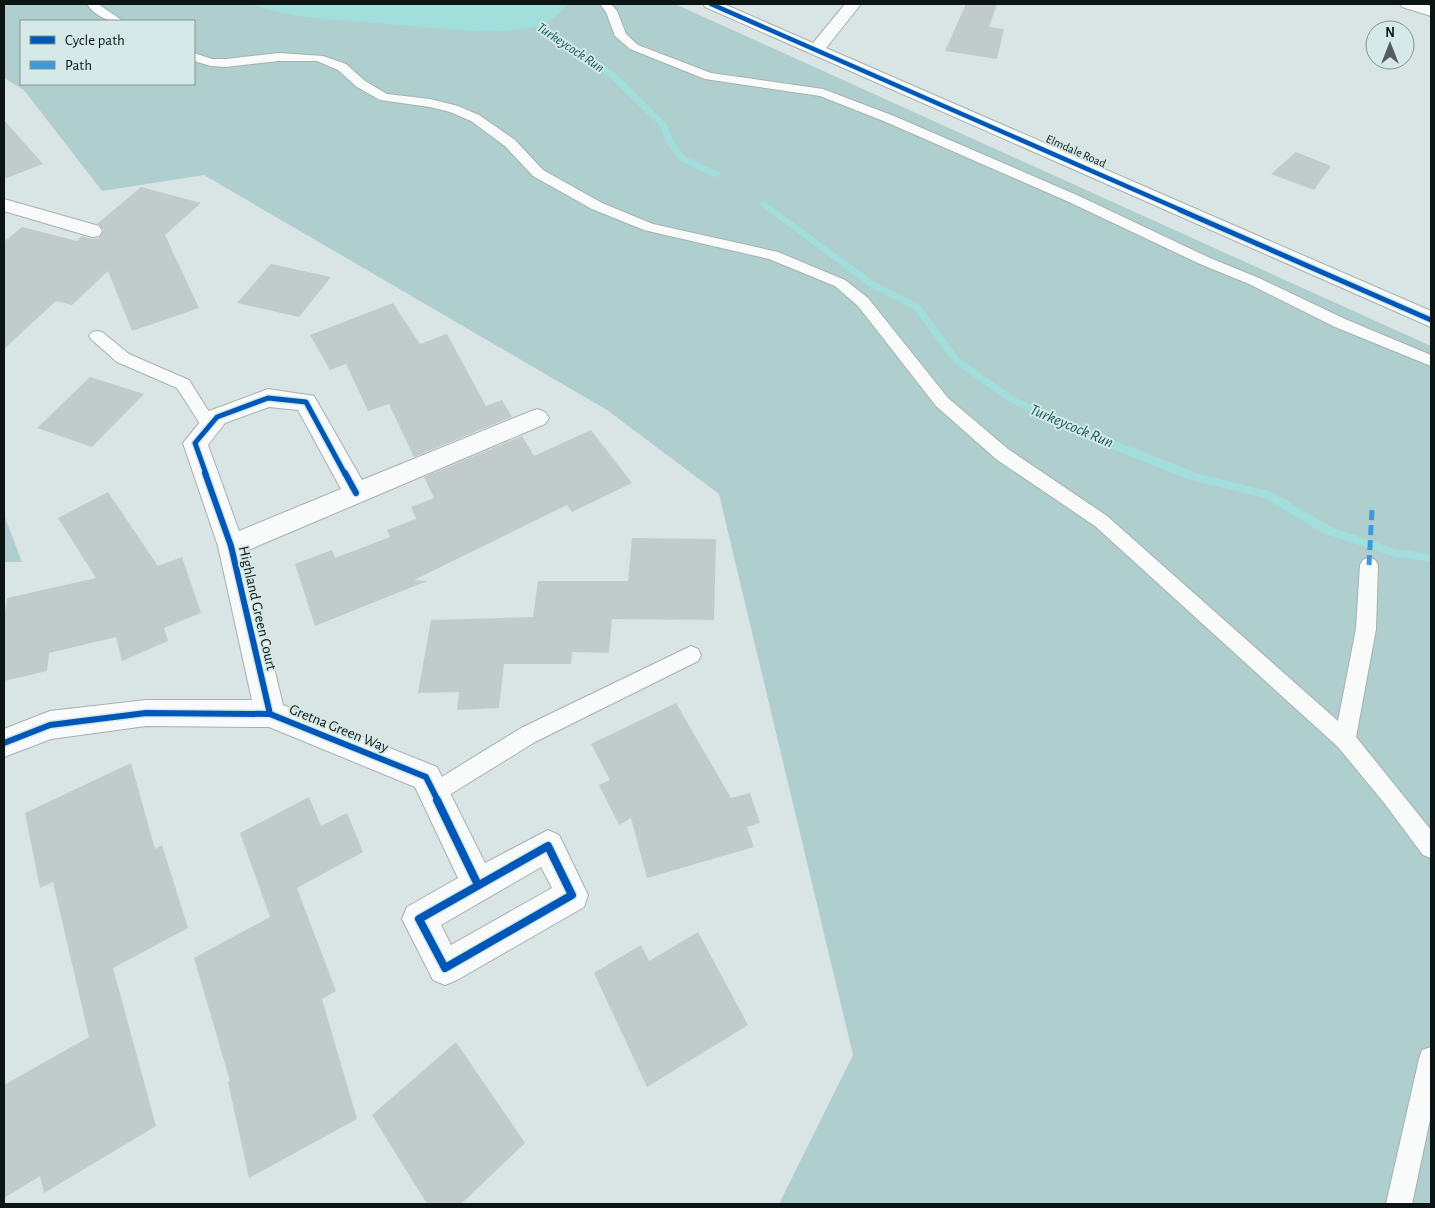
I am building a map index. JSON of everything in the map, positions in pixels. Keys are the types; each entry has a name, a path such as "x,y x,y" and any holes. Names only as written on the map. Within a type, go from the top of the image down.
{"street":[{"name":"Elmdale Road","path":"711,4 1431,320"},
{"path":"816,50 853,4"},
{"path":"1408,4 1431,11"},
{"path":"4,205 92,231"},
{"name":"Highland Green Court","path":"270,714 231,546 195,444 217,417 268,398 306,402 356,493"},
{"name":"Highland Green Court","path":"231,546 537,418"},
{"name":"Gretna Green Way","path":"4,742 50,725 146,713 270,714 426,776 478,884"}],"lane":[{"path":"92,4 114,20"},
{"path":"605,4 611,11 621,36 634,47 709,76 823,93 890,119 1074,199 1340,323 1431,360"},
{"path":"195,57 210,62 226,63 279,57 319,58 342,67 362,84 384,96 430,103 454,109 475,118 510,143 538,173 597,206 649,227 772,255 808,268 840,283 863,302 908,362 942,402 1002,454 1101,521 1345,740 1393,797 1431,847"},
{"path":"97,336 123,358 183,384 210,426"},
{"path":"1345,740 1366,629 1369,565"},
{"path":"434,793 528,735 690,655"},
{"path":"1400,1204 1431,1059"}],"shaded area":[{"path":"4,4 675,4 1431,346 1431,1204 779,1204 853,1055 719,494 607,410 204,175 102,191 24,90 4,78"},
{"path":"4,515 22,562 4,562"}],"water":[{"path":"250,4 570,4 551,20 539,26 505,31 485,31 319,18 284,13"}],"building":[{"path":"966,4 997,4 989,27 1004,29 997,59 945,51"},
{"path":"4,120 43,164 4,179"},
{"path":"1296,152 1331,166 1314,190 1271,174"},
{"path":"141,187 201,203 165,235 199,308 132,331 108,271 72,305 56,301 4,349 4,242 22,227 77,241 82,236 91,239 99,238 104,230 97,224"},
{"path":"271,264 331,277 299,317 237,303"},
{"path":"393,303 420,344 447,334 486,406 502,400 512,417 414,457 389,404 368,411 346,364 330,370 310,335"},
{"path":"90,377 144,394 92,447 37,428"},
{"path":"591,430 632,483 572,512 567,505 414,580 427,581 315,626 295,564 332,550 335,558 390,537 387,530 416,519 411,507 434,498 424,477 522,436 534,456"},
{"path":"108,492 158,566 182,557 201,613 164,628 168,641 122,661 116,637 49,653 47,671 4,681 4,618 7,598 96,578 58,518"},
{"path":"632,538 716,539 714,620 612,619 609,653 572,652 571,664 504,664 499,708 457,710 459,692 418,693 431,620 533,617 538,581 628,581"},
{"path":"676,703 731,798 750,793 760,823 747,827 754,847 647,878 631,818 619,825 599,785 610,780 591,744"},
{"path":"131,763 155,849 162,845 188,928 113,968 156,1126 44,1193 40,1176 4,1198 4,1085 89,1037 53,882 40,888 25,813"},
{"path":"309,797 321,826 347,813 363,852 297,888 336,991 322,999 357,1119 249,1178 228,1082 230,1081 194,958 270,917 240,833"},
{"path":"698,932 748,1025 647,1087 594,973 641,945 649,961"},
{"path":"456,1042 525,1143 461,1204 427,1204 372,1115"}],"waterway":[{"name":"Turkeycock Run","path":"529,19 559,36 612,75 663,125 670,142 682,158 717,175"},
{"name":"Turkeycock Run","path":"764,204 873,285 917,307 956,360 1014,401 1111,444 1197,478 1268,495 1327,530 1395,553 1431,558"}],"marked path":[{"path":"1369,565 1372,510"}],"cycle path":[{"path":"711,4 1431,320"},
{"path":"270,714 231,546 195,443 217,417 268,398 306,402 356,493"},
{"path":"4,743 50,725 146,713 270,714 426,777 478,885 419,919 445,968 572,895 548,846 478,885"}]}
